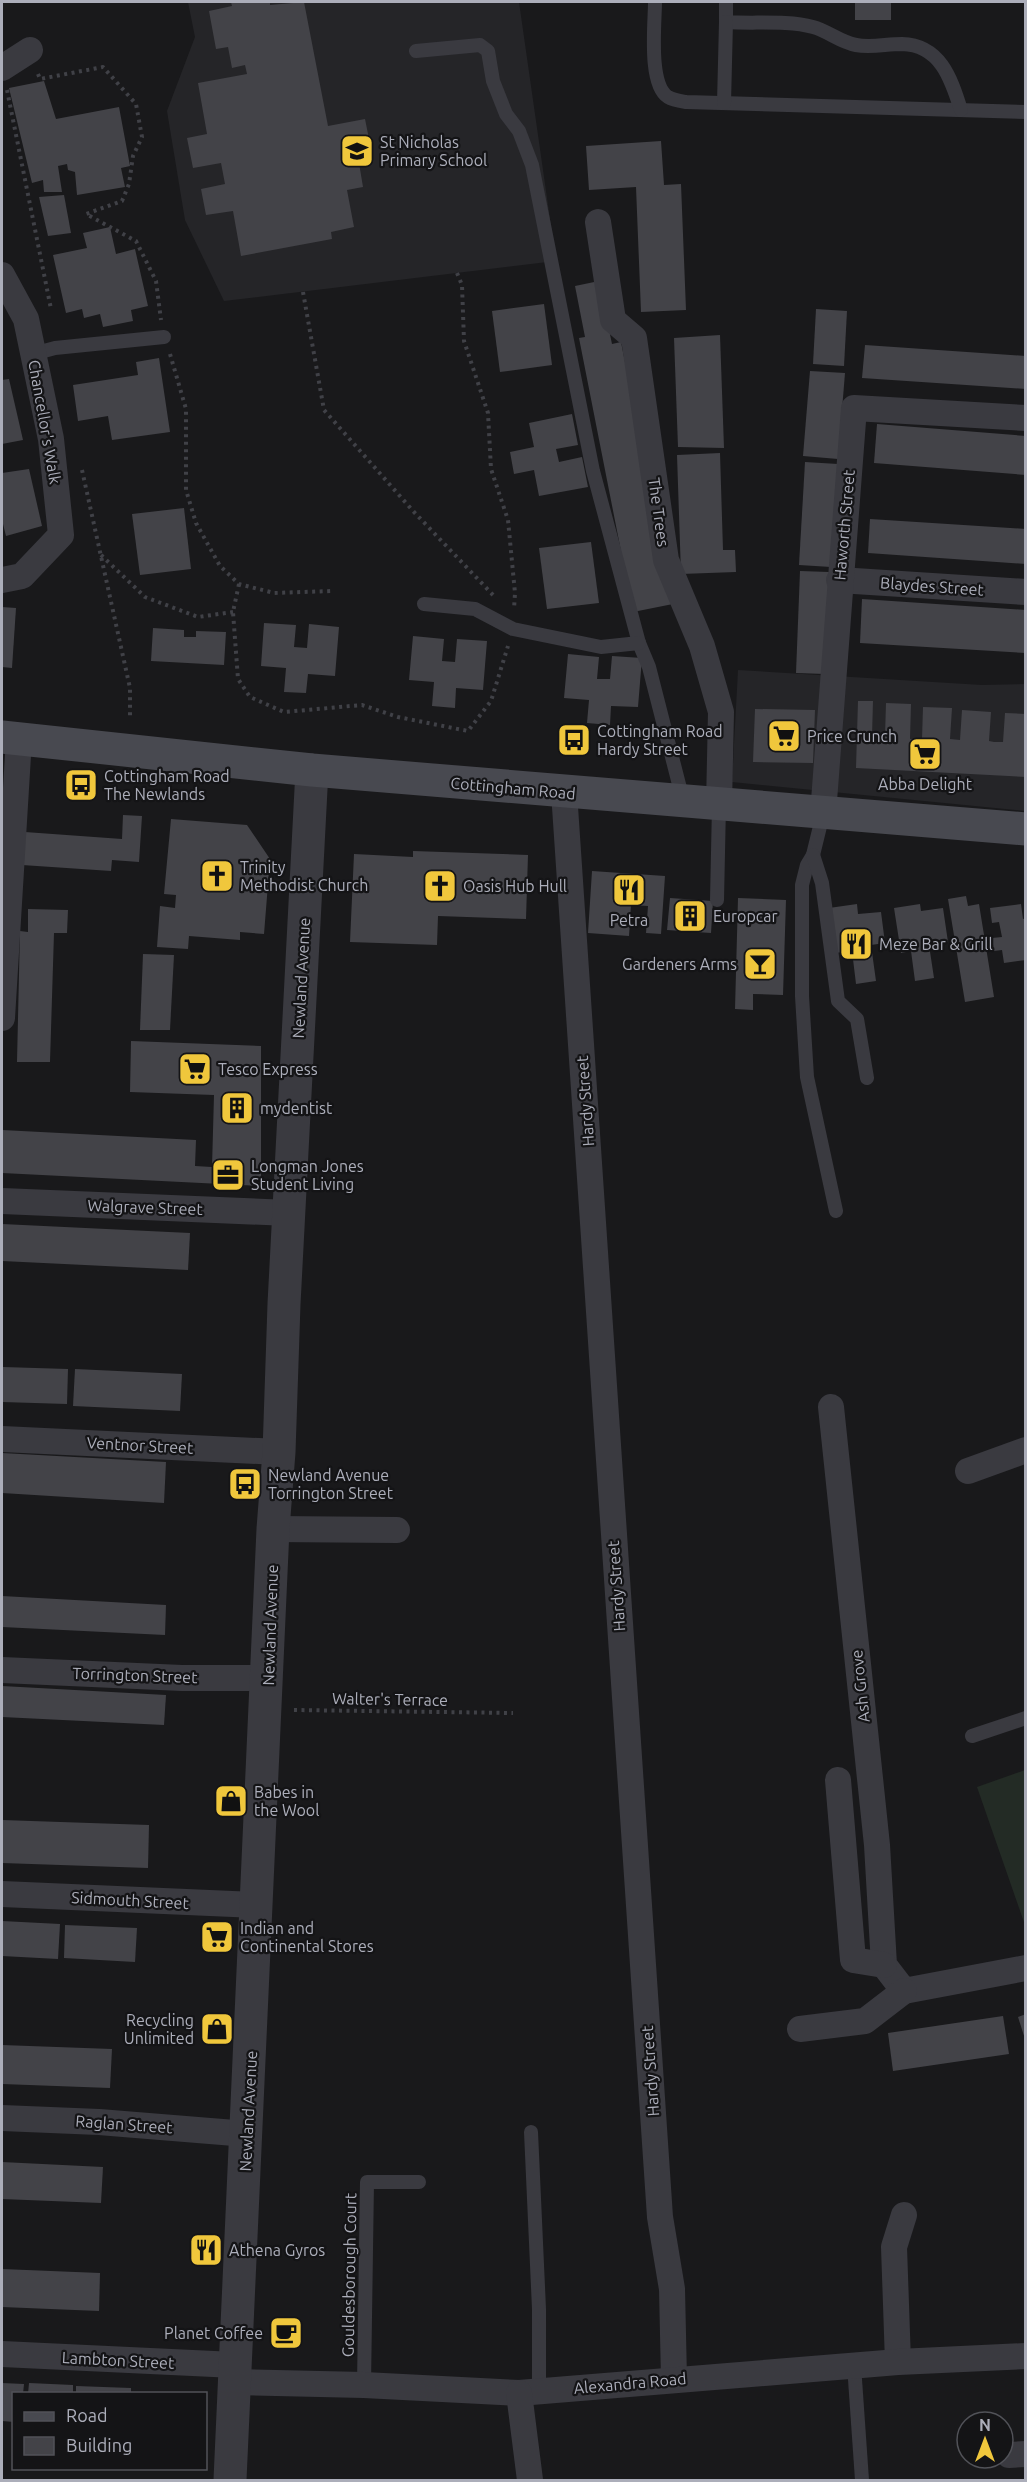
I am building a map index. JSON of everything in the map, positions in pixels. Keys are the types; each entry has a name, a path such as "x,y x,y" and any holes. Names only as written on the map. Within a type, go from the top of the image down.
{"main road":[{"name":"Cottingham Road","path":"10,738 312,770 1026,830"}],"street":[{"path":"2,68 33,60"},
{"name":"The Trees","path":"598,222 613,320 634,338 666,560 702,646 721,712 719,805"},
{"name":"Chancellor's Walk","path":"2,275 26,319 51,439 61,535 21,576 2,580"},
{"name":"Haworth Street","path":"823,814 839,580 854,408 1026,418"},
{"name":"Blaydes Street","path":"839,580 1026,592"},
{"path":"2,1018 10,738"},
{"name":"Newland Avenue","path":"230,2481 258,1905 273,1529 279,1452 312,770"},
{"name":"Hardy Street","path":"564,792 659,2205 672,2289 674,2379"},
{"name":"Walgrave Street","path":"2,1201 289,1213"},
{"name":"Ash Grove","path":"831,1407 877,1845 884,1965"},
{"name":"Ventnor Street","path":"2,1439 279,1452"},
{"path":"968,1471 1026,1449"},
{"path":"273,1529 397,1530"},
{"name":"Torrington Street","path":"2,1670 182,1678 267,1694"},
{"path":"838,1780 854,1960 884,1965 904,1991"},
{"name":"Sidmouth Street","path":"2,1894 258,1905"},
{"path":"800,2028 865,2021 904,1991 1026,1968"},
{"name":"Raglan Street","path":"2,2118 99,2122 247,2133"},
{"path":"898,2362 894,2247 904,2215"},
{"name":"Lambton Street","path":"2,2354 235,2374"},
{"name":"Alexandra Road","path":"235,2374 364,2385 529,2392 898,2362 1026,2355"},
{"path":"529,2392 530,2481"}],"lane":[{"path":"655,2 656,76 661,89 667,96 676,100 1026,112"},
{"path":"724,103 726,2"},
{"path":"726,22 802,25 822,30 856,45 900,44 926,49 935,55 944,67 961,110"},
{"path":"416,51 480,45 488,51 493,81 506,114 519,131 527,149 593,471 639,643 649,667 684,802"},
{"path":"33,354 56,348 164,337"},
{"path":"423,604 475,609 513,629 601,647 639,643"},
{"path":"717,900 719,805"},
{"path":"823,814 813,855 807,865 801,885 802,1008 807,1077 836,1211"},
{"path":"813,855 822,883 838,1001 858,1018 867,1078"},
{"path":"972,1736 1026,1718"},
{"path":"529,2392 539,2309 531,2132"},
{"name":"Gouldesborough Court","path":"364,2385 367,2182 419,2182"},
{"path":"855,2366 862,2481"}],"path":[{"path":"33,60 40,79 103,67 136,104 142,137 133,156 129,184 122,201 86,213 136,241 156,280 164,337 186,409 186,490 196,523 220,566 239,584 274,593 333,591"},
{"path":"239,584 233,612 238,680 250,697 284,712 362,705 398,717 468,730 491,701 513,629 515,593 508,520 491,470 488,412 465,341 462,285 457,273"},
{"path":"303,291 324,410 414,512 505,609 513,629"},
{"path":"101,555 146,597 198,617 233,612"},
{"name":"Walter's Terrace","path":"267,1694 513,1713"}],"shaded area":[{"name":"St Nicholas Primary School","path":"188,2 519,2 556,261 224,301 185,220 167,111 195,37"},
{"path":"738,670 982,685 1025,684 1025,811 732,782"},
{"path":"1026,1770 1025,1925 977,1787"}],"building":[{"path":"231,2 270,2 270,5 304,2 328,126 365,119 372,154 358,157 363,187 347,190 354,227 331,232 332,239 241,256 233,211 206,215 201,189 225,184 221,163 193,168 187,138 207,134 198,83 247,74 245,65 232,68 228,47 216,49 209,11 232,6"},
{"path":"855,2 891,2 891,20 855,20"},
{"path":"44,81 56,119 119,107 130,166 121,168 125,187 77,195 75,172 68,170 67,164 58,166 62,192 44,192 43,180 32,183 9,88"},
{"path":"661,141 664,185 681,184 686,310 641,312 636,187 589,190 586,146"},
{"path":"64,195 71,233 48,236 39,197"},
{"path":"110,227 116,254 135,249 148,306 131,310 133,321 103,327 100,314 84,318 82,309 66,313 53,255 87,248 83,233"},
{"path":"599,281 612,344 621,342 673,604 633,612 579,338 585,337 575,286"},
{"path":"544,304 552,365 500,372 492,311"},
{"path":"816,309 847,311 844,366 813,364"},
{"path":"720,335 724,448 678,447 674,338"},
{"path":"865,345 1026,356 1026,389 862,378"},
{"path":"159,358 170,432 112,440 108,416 78,421 73,385 138,375 136,362"},
{"path":"810,371 845,373 838,459 803,456"},
{"path":"9,379 23,440 2,444 2,380"},
{"path":"572,414 578,445 556,449 559,462 582,457 588,487 539,496 534,470 514,474 510,452 534,447 529,423"},
{"path":"877,424 1026,436 1026,475 874,463"},
{"path":"720,453 723,550 735,550 736,572 681,574 677,455"},
{"path":"805,462 838,464 831,567 799,565"},
{"path":"29,469 42,526 6,536 2,520 2,473"},
{"path":"184,508 191,569 140,575 132,514"},
{"path":"870,519 1026,529 1026,564 868,553"},
{"path":"591,542 599,603 547,609 539,548"},
{"path":"800,571 829,572 825,674 796,673"},
{"path":"862,599 1026,610 1026,653 860,643"},
{"path":"2,607 16,608 12,668 2,667"},
{"path":"264,623 296,625 294,647 307,648 309,624 339,627 335,676 308,674 306,693 284,692 286,668 261,666"},
{"path":"153,628 184,630 184,637 196,637 196,631 226,632 224,665 151,661"},
{"path":"413,636 444,639 442,661 455,662 457,639 487,641 483,690 456,688 455,708 432,706 434,682 409,680"},
{"path":"568,654 599,657 597,679 610,679 612,656 642,658 638,707 611,706 610,725 587,723 589,700 564,698"},
{"path":"858,701 873,701 872,736 885,736 886,703 911,704 910,739 922,739 923,707 952,708 950,739 960,740 962,710 991,712 989,741 994,742 1003,742 1005,713 1026,714 1026,777 856,768"},
{"name":"Price Crunch","path":"755,709 815,710 813,763 753,762"},
{"path":"123,815 142,816 139,862 112,860 111,871 22,865 25,832 122,839"},
{"name":"Trinity Methodist Church","path":"171,819 247,825 270,859 264,934 240,932 240,940 189,936 188,949 157,947 160,906 175,908 176,895 164,894"},
{"name":"Oasis Hub Hull","path":"413,851 528,855 526,919 438,916 437,945 350,942 354,854 413,857"},
{"path":"592,871 665,876 661,934 646,933 648,906 631,905 629,936 588,933"},
{"path":"966,896 968,906 979,904 994,997 965,1002 948,899"},
{"name":"Europcar","path":"670,898 713,901 711,933 667,930"},
{"name":"Gardeners Arms","path":"738,898 786,900 783,995 753,994 753,1010 735,1009"},
{"name":"Meze Bar & Grill","path":"857,904 858,914 881,912 885,943 871,945 876,981 856,984 852,951 835,953 829,908"},
{"path":"920,904 921,911 943,908 948,942 929,945 934,978 915,981 911,951 901,953 894,908"},
{"path":"1021,904 1023,919 1026,918 1026,960 1004,963 1002,950 994,951 992,938 1002,937 999,922 992,923 990,908"},
{"path":"28,909 68,910 67,933 54,933 50,1062 17,1062 20,931 28,932"},
{"path":"143,954 174,955 170,1030 140,1030"},
{"path":"131,1041 261,1046 261,1186 2,1173 2,1130 196,1140 195,1166 212,1167 214,1095 130,1092"},
{"path":"2,1224 190,1233 188,1270 2,1261"},
{"path":"3,1367 68,1369 67,1404 2,1402"},
{"path":"75,1369 182,1374 180,1411 73,1406"},
{"path":"2,1453 166,1462 164,1503 2,1493"},
{"path":"2,1596 166,1605 165,1635 2,1627"},
{"path":"2,1686 166,1695 164,1725 2,1717"},
{"path":"2,1820 149,1825 148,1868 2,1863"},
{"path":"2,1921 60,1924 58,1959 2,1956"},
{"path":"65,1925 137,1928 135,1962 64,1958"},
{"path":"1026,2014 1026,2038 1025,2039 1018,2017"},
{"path":"1003,2016 1009,2054 893,2071 888,2033"},
{"path":"2,2045 112,2049 110,2088 2,2084"},
{"path":"2,2162 103,2167 101,2203 2,2199"},
{"path":"2,2269 100,2273 99,2311 2,2307"},
{"path":"2,2383 24,2384 23,2392 12,2392 12,2422 2,2421"},
{"path":"29,2383 73,2385 73,2392 28,2392"},
{"path":"76,2386 131,2388 131,2392 76,2392"}],"place":[{"name":"St Nicholas Primary School","path":"357,151"},
{"name":"Price Crunch","path":"784,736"},
{"name":"Cottingham Road Hardy Street","path":"574,740"},
{"name":"Abba Delight","path":"925,754"},
{"name":"Cottingham Road The Newlands","path":"81,785"},
{"name":"Trinity Methodist Church","path":"217,876"},
{"name":"Oasis Hub Hull","path":"440,886"},
{"name":"Petra","path":"629,890"},
{"name":"Europcar","path":"690,916"},
{"name":"Meze Bar & Grill","path":"856,944"},
{"name":"Gardeners Arms","path":"760,964"},
{"name":"Tesco Express","path":"195,1069"},
{"name":"mydentist","path":"237,1108"},
{"name":"Longman Jones Student Living","path":"228,1175"},
{"name":"Newland Avenue Torrington Street","path":"245,1484"},
{"name":"Babes in the Wool","path":"231,1801"},
{"name":"Indian and Continental Stores","path":"217,1937"},
{"name":"Recycling Unlimited","path":"217,2029"},
{"name":"Athena Gyros","path":"206,2250"},
{"name":"Planet Coffee","path":"286,2333"}]}
